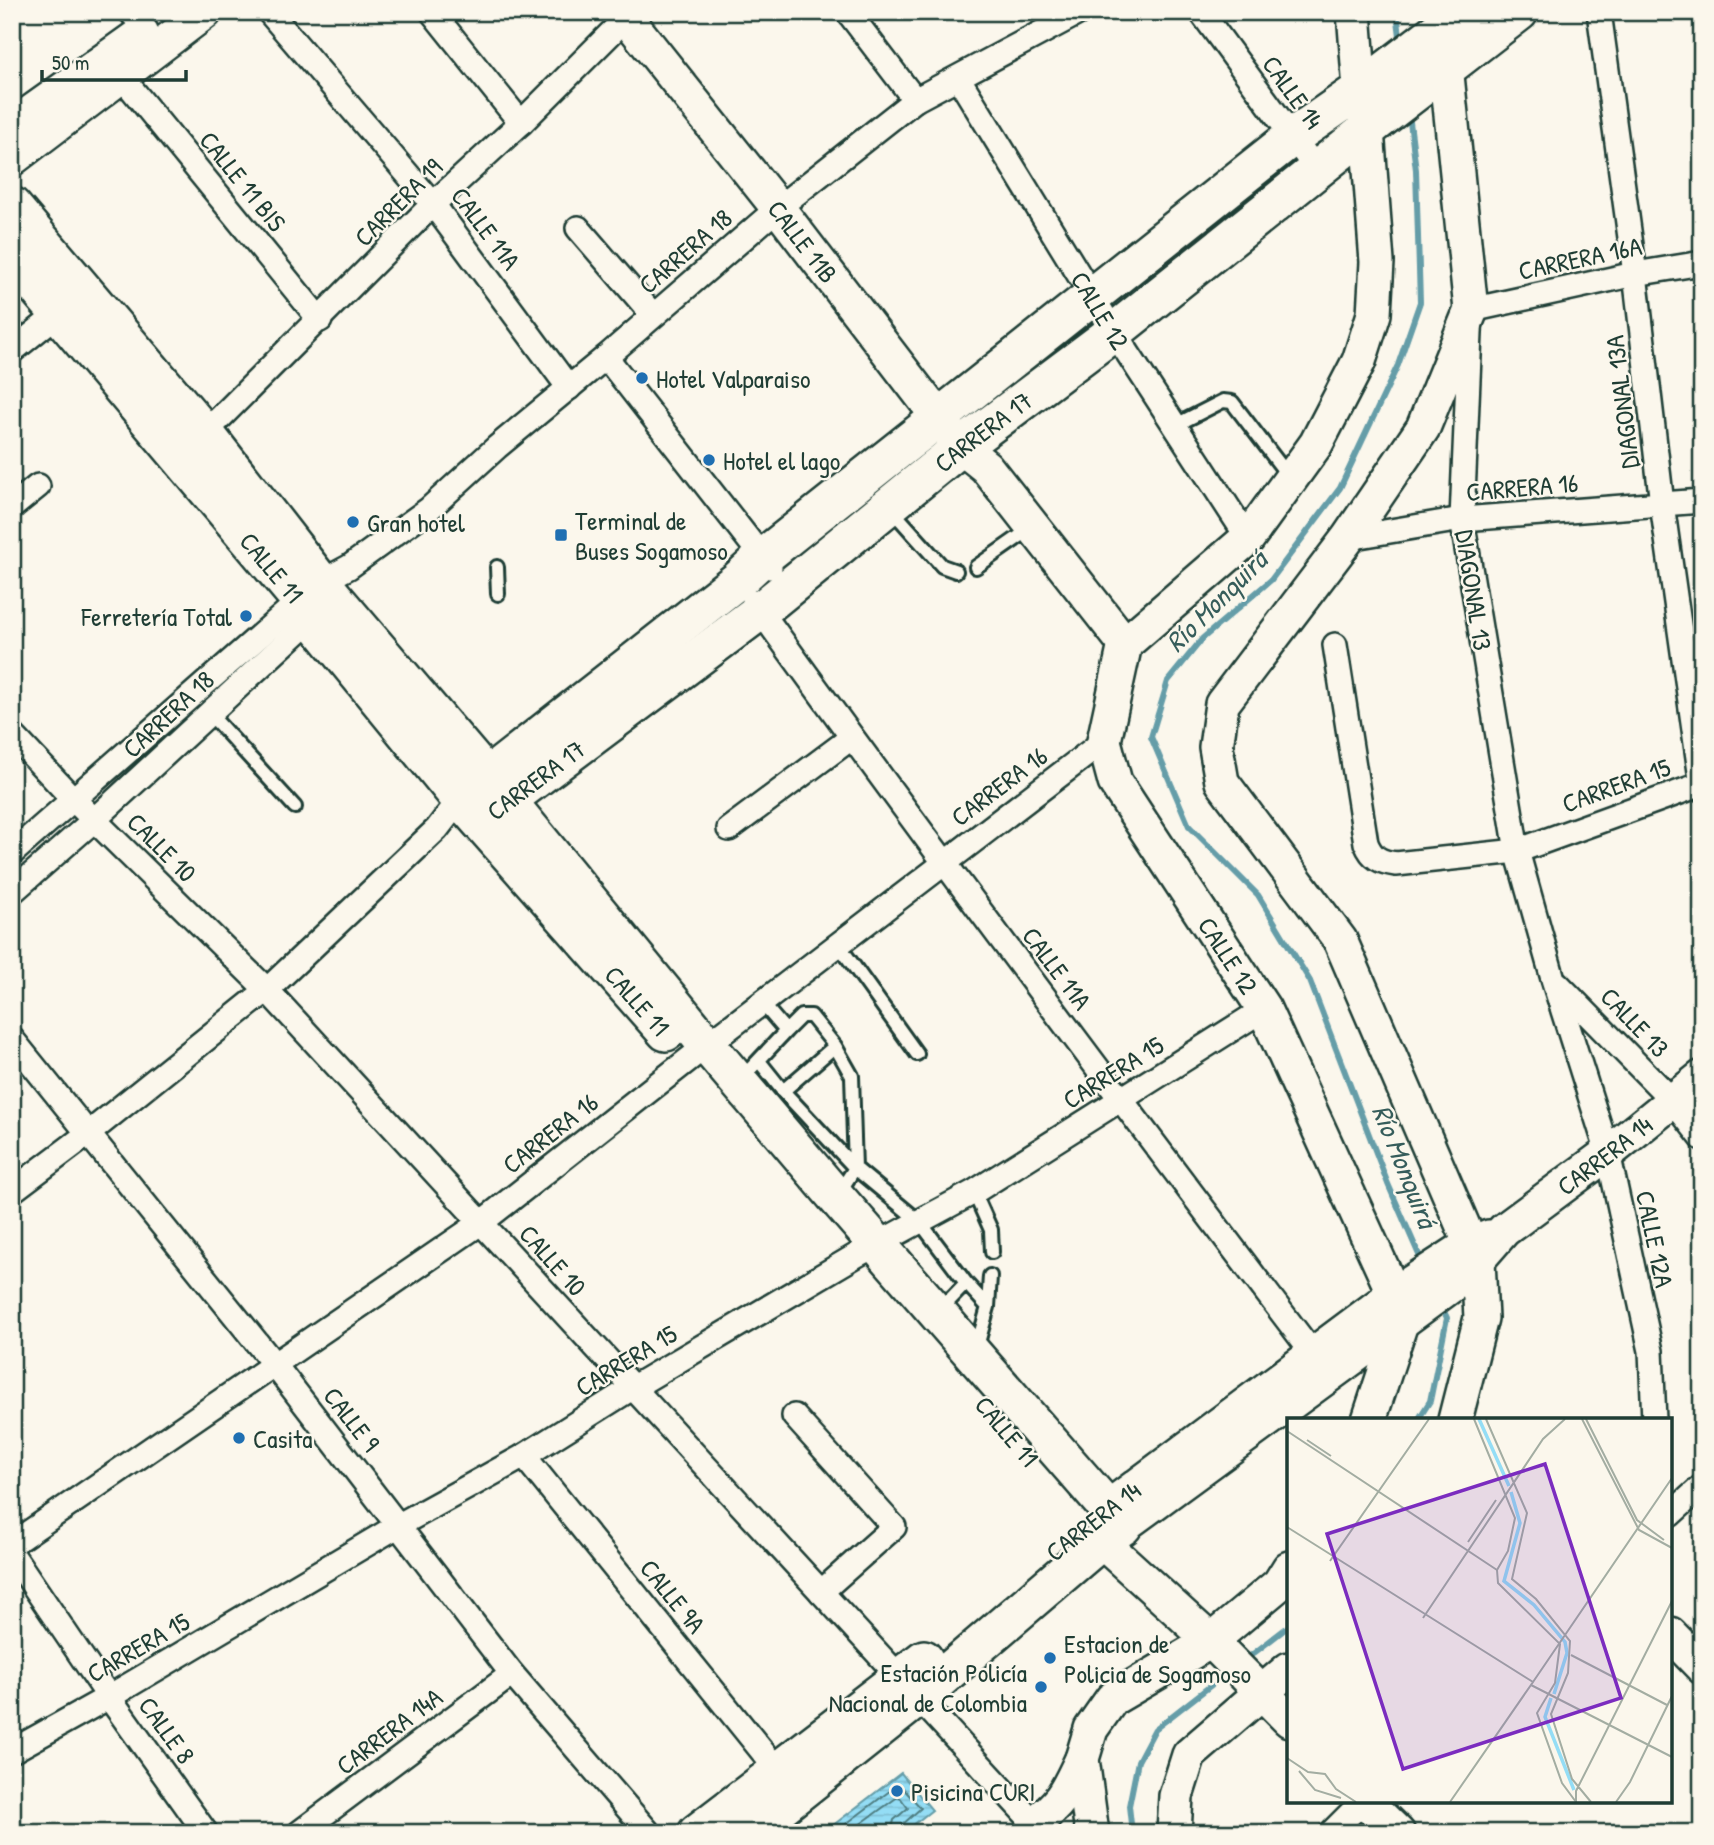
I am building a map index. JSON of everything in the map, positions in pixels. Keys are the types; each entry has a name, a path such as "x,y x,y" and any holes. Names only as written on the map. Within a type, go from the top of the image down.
{"main road":[{"name":"CARRERA 17","path":"483,799 750,569 1291,138 1439,74 1519,12"},
{"name":"CARRERA 17","path":"483,799 774,600 889,506 974,450 1114,332 1317,170 1442,23"},
{"name":"CALLE 11","path":"12,206 205,433 323,593 483,799 1104,1525"},
{"name":"CALLE 11","path":"12,258 59,313 323,593"},
{"name":"CALLE 11","path":"698,1052 749,1071 845,1183 867,1250 937,1313 1104,1525"},
{"name":"CARRERA 14","path":"748,1833 910,1688 1104,1525"},
{"name":"CARRERA 14","path":"697,1833 779,1772 910,1688"}],"street":[{"path":"12,159 205,12"},
{"name":"CALLE 11A","path":"269,12 433,204 569,388"},
{"path":"432,12 522,123"},
{"name":"CALLE 14","path":"1201,12 1317,170"},
{"path":"1125,645 1248,538 1316,444 1359,361 1374,313 1377,262 1370,105 1354,12"},
{"name":"DIAGONAL 13A","path":"1599,12 1636,274 1662,504 1702,785"},
{"name":"CARRERA 19","path":"205,433 433,204 522,123 632,13"},
{"name":"CALLE 11B","path":"632,13 786,202 1125,645"},
{"name":"CARRERA 18","path":"12,853 323,593 429,509 497,447 786,202 915,100 960,79 1075,13"},
{"path":"855,15 915,100"},
{"path":"12,126 150,18"},
{"name":"DIAGONAL 13","path":"1442,23 1439,74 1471,310 1462,519 1517,851 1553,979 1608,1153"},
{"name":"CALLE 11 BIS","path":"122,77 320,320"},
{"name":"CALLE 12","path":"960,79 1114,332 1248,538"},
{"path":"578,228 653,315"},
{"name":"CARRERA 16A","path":"1471,310 1702,262"},
{"path":"1456,1418 1481,1318 1466,1260 1340,940 1222,782 1216,747 1222,704 1348,538 1423,428 1471,310"},
{"path":"12,351 59,313"},
{"name":"CALLE 11A","path":"606,357 750,569 774,600 851,738 1314,1355"},
{"path":"12,507 38,486"},
{"name":"CARRERA 16","path":"1348,538 1462,519 1702,501"},
{"path":"750,569 774,600"},
{"name":"CARRERA 18","path":"12,892 209,713 323,593"},
{"name":"CALLE 12","path":"1125,645 1104,741 1115,782 1264,1009 1406,1302"},
{"name":"CARRERA 15","path":"1335,645 1366,843 1371,855 1384,863 1517,851 1702,785"},
{"name":"CALLE 10","path":"12,734 74,800 267,990 910,1688 1030,1829"},
{"path":"729,829 851,738"},
{"name":"CARRERA 16","path":"12,1544 482,1222 698,1052 1104,741"},
{"name":"CARRERA 17","path":"12,1191 89,1133 267,990 437,829 483,799"},
{"name":"CALLE 13","path":"1553,979 1672,1100 1702,1138"},
{"name":"CARRERA 15","path":"12,1751 109,1697 400,1525 524,1456 632,1388 867,1250 974,1192 1264,1009"},
{"name":"CALLE 9","path":"12,1040 274,1364 512,1674 649,1833"},
{"name":"CARRERA 14","path":"1104,1525 1466,1260 1608,1153 1702,1077"},
{"name":"CALLE 12A","path":"1608,1153 1651,1351 1654,1418"},
{"path":"1370,1418 1406,1302"},
{"name":"CARRERA 14","path":"1104,1525 1314,1355 1406,1302"},
{"path":"794,1416 894,1528 821,1591"},
{"name":"CALLE 9A","path":"524,1456 779,1772"},
{"path":"1672,1513 1702,1486"},
{"name":"CALLE 11","path":"1104,1525 1213,1644 1287,1718"},
{"name":"CALLE 8","path":"12,1554 206,1833"},
{"path":"1030,1829 1065,1796 1082,1759 1091,1728 1112,1699 1213,1644 1279,1584 1287,1571"},
{"path":"1174,1833 1176,1796 1189,1755 1258,1688 1287,1670"},
{"name":"CARRERA 14A","path":"299,1833 512,1674"},
{"path":"1082,1759 1092,1833"},
{"path":"1331,1833 1362,1803"},
{"path":"1366,1803 1398,1833"}],"lane":[{"path":"1174,426 1223,401 1232,402 1290,478"},
{"path":"889,506 942,566 956,571"},
{"path":"975,567 1033,527"},
{"path":"496,568 498,594"},
{"path":"209,713 295,807"},
{"path":"838,944 917,1054"},
{"path":"762,1003 786,1031"},
{"path":"845,1183 852,1076 835,1046 811,1016 801,1016 749,1071 783,1091 845,1183 920,1222 988,1307"},
{"path":"783,1091 835,1046"},
{"path":"974,1192 991,1230 992,1252"},
{"path":"974,1357 988,1307 990,1276"},
{"path":"937,1313 967,1283"}],"water":[{"name":"Pisicina CURI","path":"901,1773 932,1810 903,1833 823,1833"}],"waterway":[{"name":"Río Monquirá","path":"1397,12 1401,44"},
{"name":"Río Monquirá","path":"1409,114 1416,170 1420,302 1398,365 1340,488 1271,580 1203,638 1168,681 1151,737 1189,826 1258,895 1310,981 1388,1184 1423,1264"},
{"name":"Río Monquirá","path":"1419,1418 1430,1401 1447,1318 1441,1305"},
{"name":"Río Monquirá","path":"1245,1660 1287,1628"},
{"name":"Río Monquirá","path":"1132,1833 1129,1806 1138,1761 1155,1729 1228,1672"}],"place":[{"name":"Hotel Valparaiso","path":"642,378"},
{"name":"Hotel el lago","path":"709,460"},
{"name":"Gran hotel","path":"353,522"},
{"name":"Terminal de Buses Sogamoso","path":"561,535"},
{"name":"Ferretería Total","path":"246,616"},
{"name":"Casita","path":"239,1438"},
{"name":"Estacion de Policia de Sogamoso","path":"1050,1658"},
{"name":"Estación Policía Nacional de Colombia","path":"1041,1687"},
{"name":"Pisicina CURI","path":"897,1791"}]}
